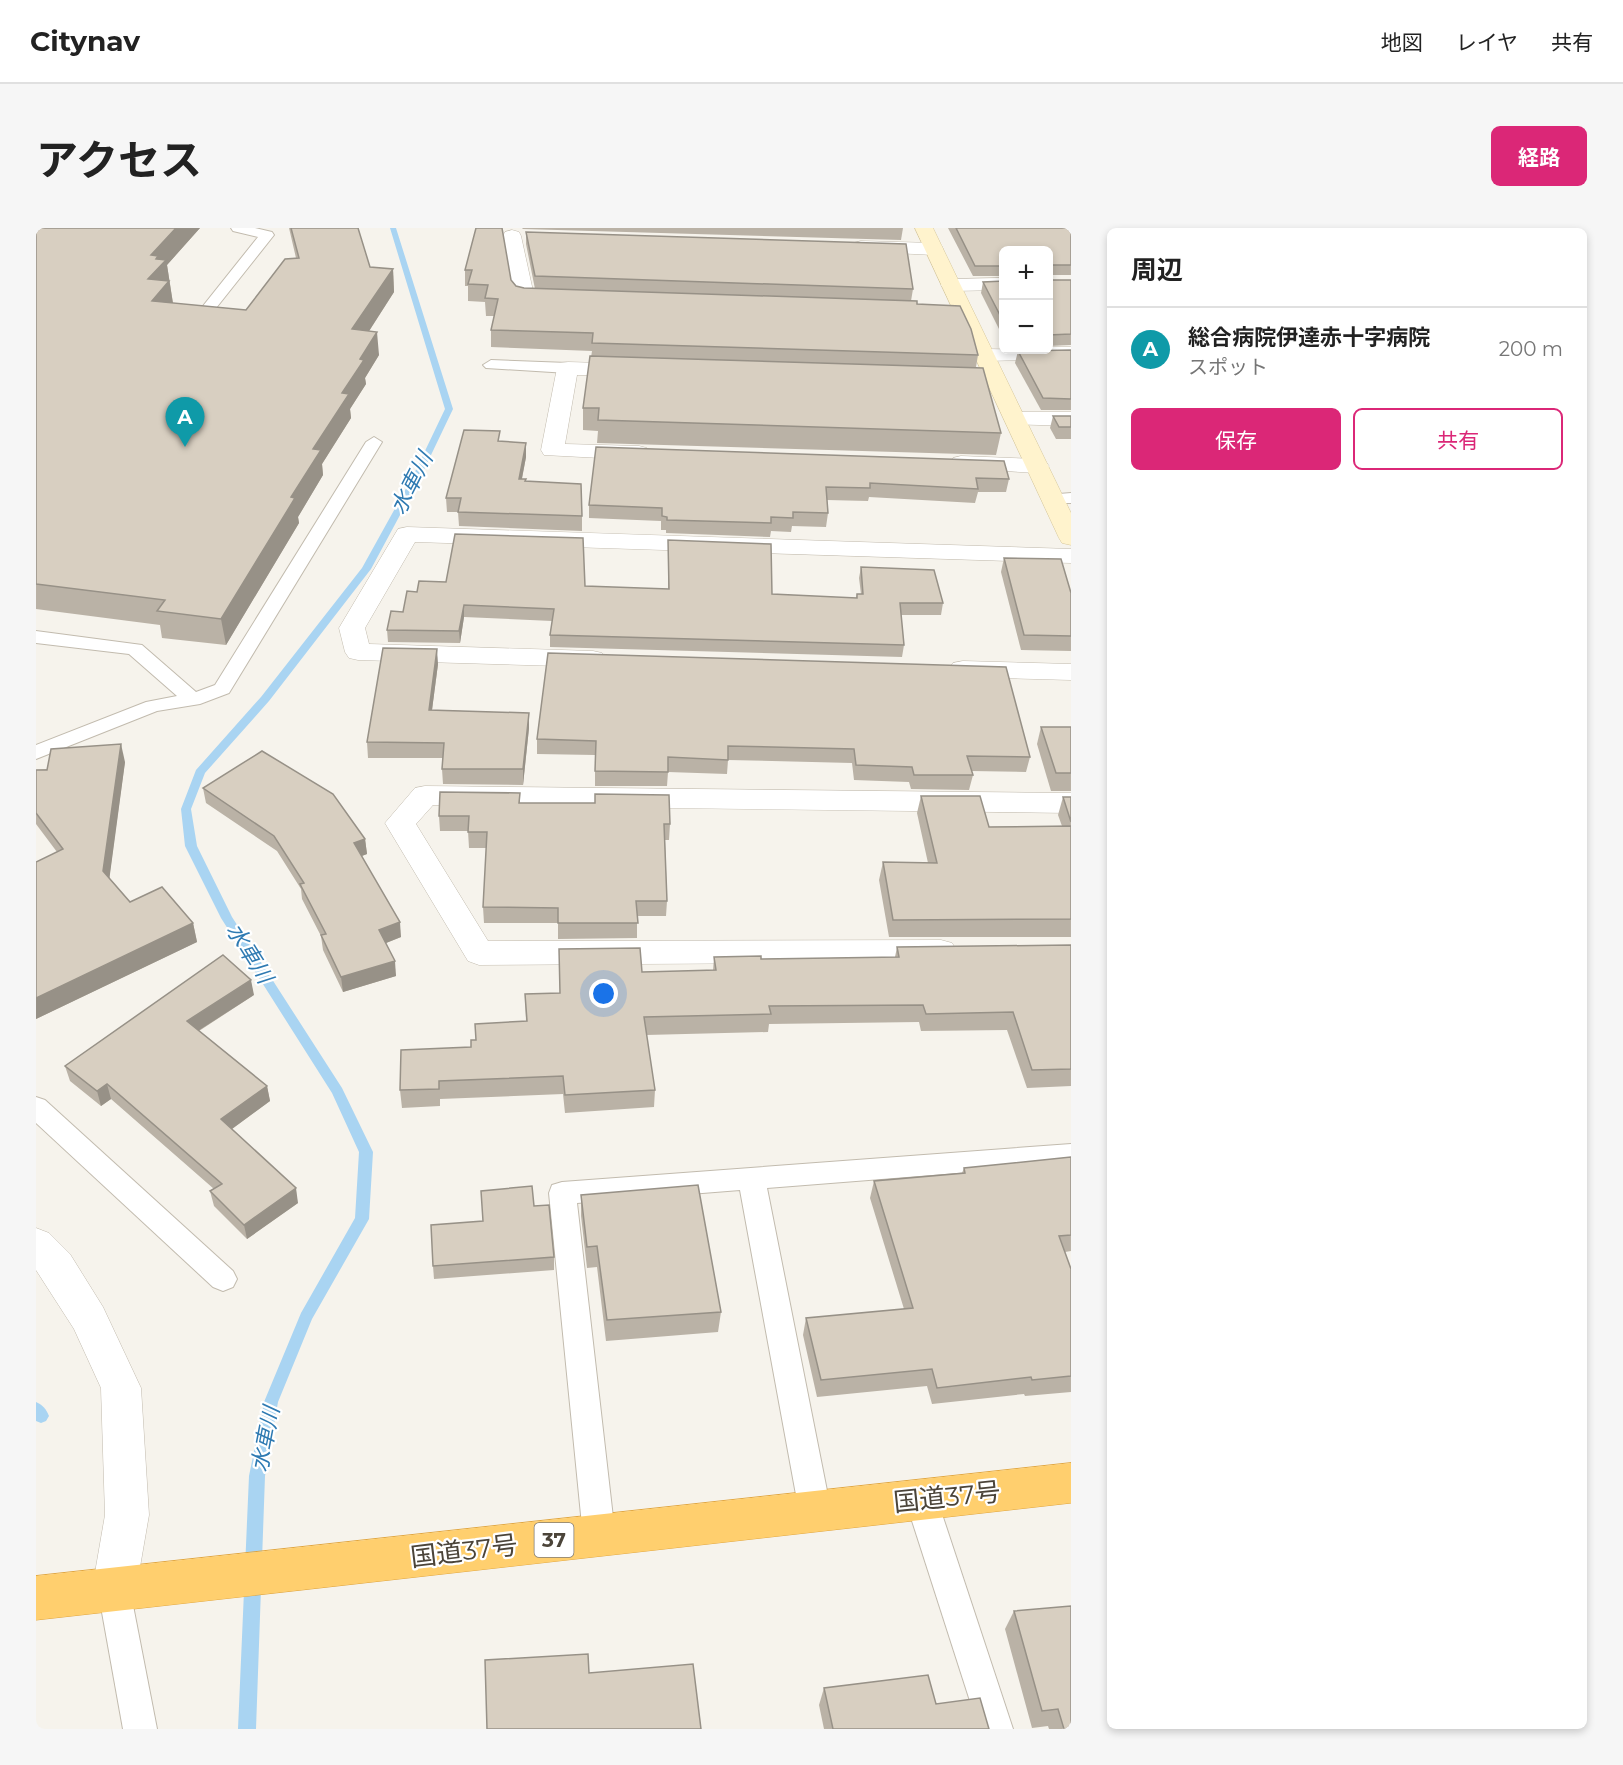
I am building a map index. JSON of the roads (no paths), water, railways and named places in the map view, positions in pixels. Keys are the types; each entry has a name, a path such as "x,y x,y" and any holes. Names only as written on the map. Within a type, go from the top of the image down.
{"highway":[{"name":"国道37号","path":"36,1598 1071,1483"}],"street":[{"path":"924,228 1037,466 1062,498 1071,538"},
{"path":"536,236 512,232 524,297 583,299"},
{"path":"840,246 934,249"},
{"path":"951,285 999,284"},
{"path":"940,311 964,312"},
{"path":"984,355 1071,353"},
{"path":"652,371 568,368 552,450 659,454"},
{"path":"974,381 997,382"},
{"path":"1015,419 1071,419"},
{"path":"942,463 1037,466"},
{"path":"620,660 358,652 352,628 407,534 1071,556"},
{"path":"940,668 1071,672"},
{"path":"964,951 479,953 400,823 425,795 1071,803"},
{"path":"36,1244 56,1265 89,1319 121,1388 127,1515 114,1590"}],"lane":[{"path":"196,324 267,235 238,228"},
{"path":"491,365 568,368"},
{"path":"36,752 153,706 193,700 222,689 374,442"},
{"path":"36,637 135,649 193,700"},
{"path":"36,1107 223,1279"},
{"path":"599,1535 562,1193 1071,1154"},
{"path":"751,1177 815,1511"},
{"path":"921,1499 996,1729"},
{"path":"114,1590 140,1729"}],"waterway":[{"name":"水車川","path":"247,1729 257,1476 271,1402 306,1317 362,1219 366,1152 337,1091 227,918 191,846 186,809 200,772 265,699 366,569 417,476 449,409 393,228"},
{"path":"36,1409 41,1416"}],"place":[{"name":"総合病院伊達赤十字病院","path":"185,447"}]}
